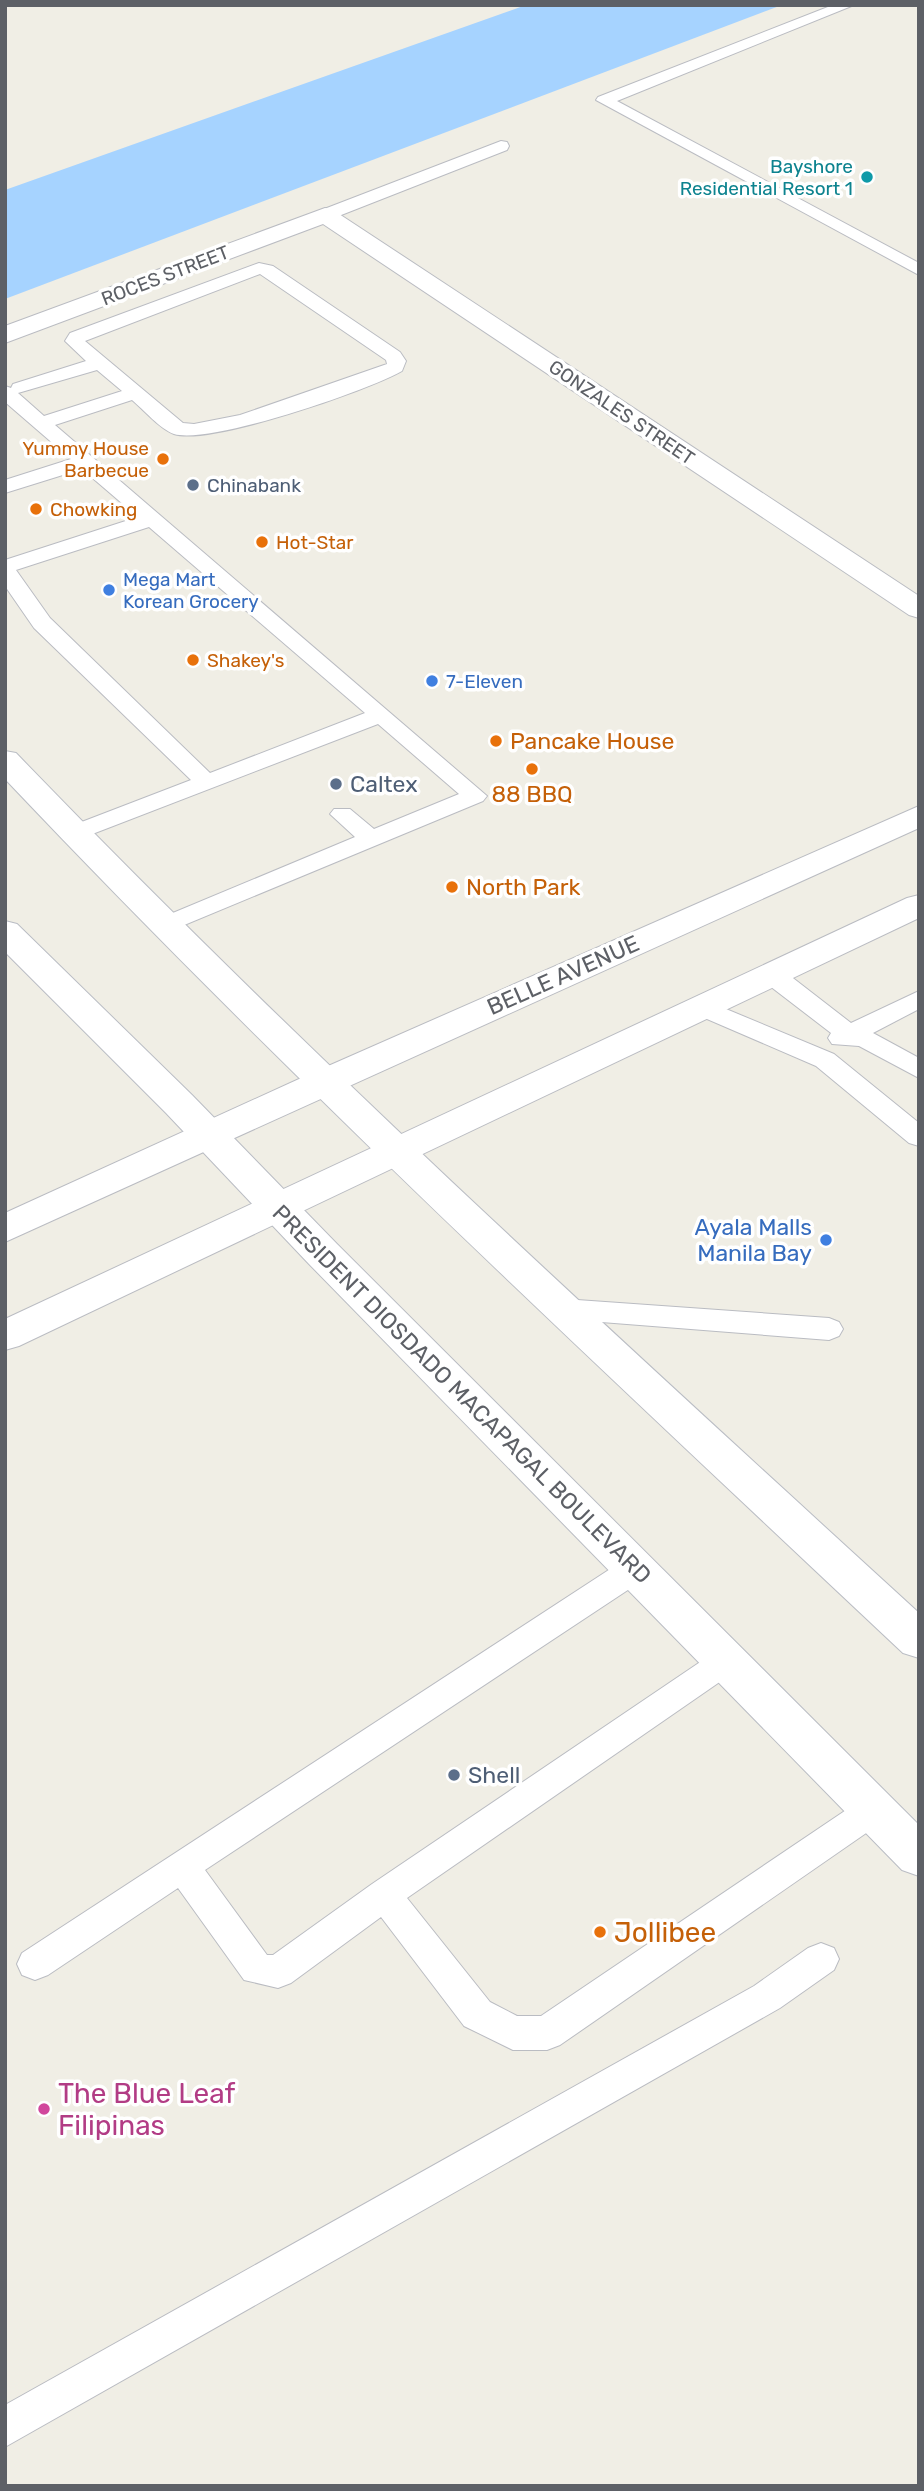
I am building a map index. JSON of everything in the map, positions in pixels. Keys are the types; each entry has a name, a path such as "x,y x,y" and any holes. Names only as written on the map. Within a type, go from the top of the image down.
{"street":[{"name":"ROCES STREET","path":"5,335 325,215"},
{"name":"GONZALES STREET","path":"325,215 919,609"},
{"path":"5,760 115,878 323,1082 919,1640"},
{"name":"BELLE AVENUE","path":"5,1229 323,1082 919,816"},
{"path":"5,1336 919,905"},
{"name":"PRESIDENT DIOSDADO MACAPAGAL BOULEVARD","path":"5,932 919,1856"}],"lane":[{"path":"847,5 604,100 919,270"},
{"path":"325,215 501,146"},
{"path":"259,268 267,270 397,361 395,367 374,377 259,414 195,431 178,429 130,389 74,341 78,337 259,268"},
{"path":"99,363 12,390 36,418 475,796 165,925"},
{"path":"36,418 130,389"},
{"path":"5,486 86,461"},
{"path":"5,553 147,514"},
{"path":"147,514 5,569 42,623 207,782"},
{"path":"74,833 207,782 286,762 381,715"},
{"path":"342,814 371,839"},
{"path":"771,974 849,1034 868,1041 919,1069"},
{"path":"811,1054 919,999"},
{"path":"702,1007 825,1060 919,1137"},
{"path":"564,1309 829,1329"},
{"path":"35,1964 635,1569"},
{"path":"182,1866 257,1969 278,1972 384,1895 726,1661"},
{"path":"384,1895 477,2014 513,2033 547,2033 873,1810"},
{"path":"5,2427 766,1997 821,1959"}],"water":[{"path":"526,5 782,5 5,299 5,190"}],"place":[{"name":"Bayshore Residential Resort 1","path":"867,177"},
{"name":"Yummy House Barbecue","path":"163,459"},
{"name":"Chinabank","path":"193,485"},
{"name":"Chowking","path":"36,509"},
{"name":"Hot-Star","path":"262,542"},
{"name":"Mega Mart Korean Grocery","path":"109,590"},
{"name":"Shakey's","path":"193,660"},
{"name":"7-Eleven","path":"432,681"},
{"name":"Pancake House","path":"496,741"},
{"name":"88 BBQ","path":"532,769"},
{"name":"Caltex","path":"336,784"},
{"name":"North Park","path":"452,887"},
{"name":"Ayala Malls Manila Bay","path":"826,1240"},
{"name":"Shell","path":"454,1775"},
{"name":"Jollibee","path":"600,1932"},
{"name":"The Blue Leaf Filipinas","path":"44,2109"}]}
